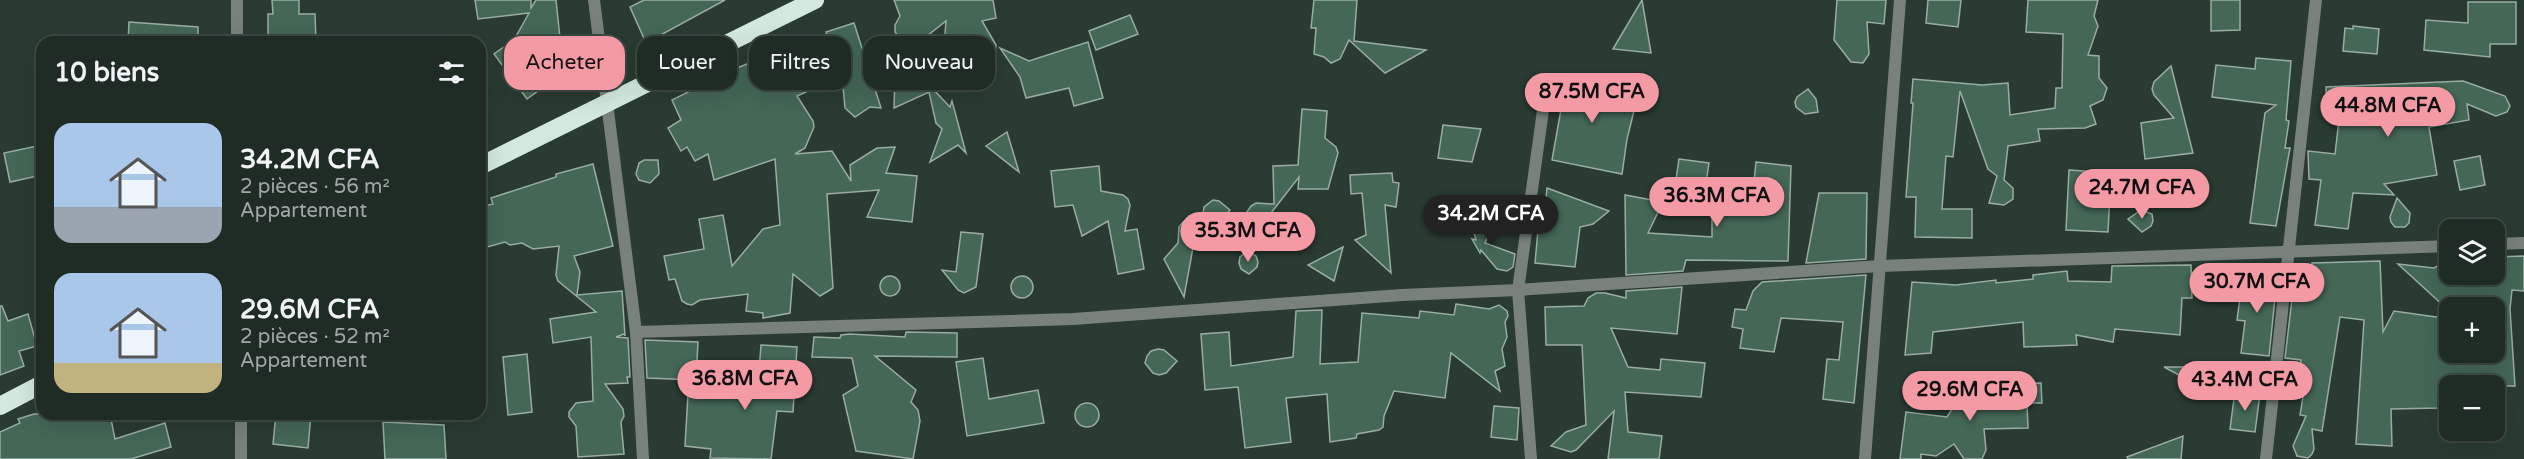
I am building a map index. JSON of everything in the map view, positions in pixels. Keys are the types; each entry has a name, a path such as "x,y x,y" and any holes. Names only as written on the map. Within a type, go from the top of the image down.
{"highway":[{"path":"486,163 815,0"},
{"path":"0,405 36,387"}],"street":[{"path":"237,0 237,36"},
{"path":"594,0 636,332 643,459"},
{"path":"1865,459 1900,0"},
{"path":"2266,459 2316,0"},
{"path":"1531,459 1518,290 1546,89"},
{"path":"2505,244 2524,243"},
{"path":"636,332 1073,319 1402,295 1518,290 1880,266 2439,246"},
{"path":"241,420 241,459"}],"building":[{"path":"272,0 299,0 299,14 315,14 316,36 268,36 268,14 273,14"},
{"path":"475,0 531,0 531,8 536,0 556,0 560,36 516,36 529,13 478,19"},
{"path":"644,0 725,0 659,36 643,36 630,7"},
{"path":"894,0 993,0 996,18 982,21 991,36 945,36 946,21 927,36 898,36 895,32 895,25 900,16"},
{"path":"1314,0 1357,0 1354,41 1426,50 1385,73 1349,40 1340,59 1331,63 1324,57 1314,54 1316,28 1311,28"},
{"path":"1642,0 1651,53 1613,49"},
{"path":"1837,0 1886,0 1884,24 1867,22 1869,54 1863,63 1851,62 1834,40"},
{"path":"1928,0 1961,0 1958,27 1926,23"},
{"path":"2028,0 2098,0 2094,16 2098,26 2088,55 2099,56 2099,78 2107,88 2103,100 2090,106 2096,124 2085,128 2038,129 2040,141 2008,146 2004,180 2013,188 2013,199 2004,205 1989,203 1997,176 1988,169 1960,91 1953,157 1946,156 1942,209 1972,209 1972,238 1915,237 1916,197 1906,197 1913,79 1982,85 2008,83 2010,115 2055,108 2056,88 2062,88 2063,34 2026,32"},
{"path":"2211,0 2240,0 2240,30 2211,31"},
{"path":"2468,2 2516,2 2516,44 2490,44 2490,57 2424,50 2426,20 2468,23"},
{"path":"1130,15 1138,34 1096,50 1089,31"},
{"path":"129,22 198,27 198,36 128,36"},
{"path":"854,23 863,51 863,90 875,90 881,108 870,107 855,117 845,108 843,90 851,90 851,36 827,36 826,32"},
{"path":"2353,26 2379,29 2377,54 2343,51 2345,28 2353,29"},
{"path":"1088,42 1103,98 1074,106 1069,88 1026,98 1020,77 1000,48 1029,61"},
{"path":"504,47 504,68 494,54"},
{"path":"2256,58 2291,61 2286,120 2289,121 2285,148 2290,148 2276,226 2250,223 2265,113 2276,105 2212,97 2216,65 2255,69"},
{"path":"749,63 749,90 808,90 797,96 813,121 814,127 805,148 795,154 832,151 851,181 850,165 877,148 895,147 886,173 917,176 912,222 867,217 879,190 827,194 833,288 820,296 793,274 790,313 763,318 763,313 746,311 748,294 700,300 692,305 682,301 675,279 669,280 664,256 704,249 699,219 723,215 732,266 763,229 780,225 775,159 714,180 708,154 695,161 687,147 681,151 668,128 681,120 672,100 692,90 737,90 737,68"},
{"path":"2171,66 2193,153 2145,159 2141,123 2174,118 2154,95 2152,89 2154,82"},
{"path":"1554,76 1606,84 1606,86 1638,95 1627,139 1622,174 1552,160 1562,104 1552,103"},
{"path":"2463,81 2505,96 2510,106 2507,112 2496,116 2467,104 2469,120 2429,127 2437,175 2384,184 2394,195 2353,193 2348,229 2315,225 2321,180 2309,179 2308,151 2335,154 2340,111 2327,111 2326,87"},
{"path":"1808,89 1816,99 1818,112 1805,114 1796,107 1795,102 1797,97"},
{"path":"520,90 539,90 527,99"},
{"path":"895,90 934,90 950,107 952,101 966,153 958,145 930,162 942,129 936,123 929,92 894,108"},
{"path":"1302,109 1327,111 1325,138 1336,147 1338,153 1328,189 1298,189 1299,177 1264,222 1256,226 1244,216 1256,203 1274,204 1273,166 1298,165"},
{"path":"1443,125 1481,129 1472,162 1438,158"},
{"path":"1007,132 1019,172 986,146"},
{"path":"36,146 36,176 10,182 4,153"},
{"path":"2480,156 2485,185 2460,190 2454,161"},
{"path":"1679,159 1709,163 1704,197 1674,193"},
{"path":"644,160 658,160 659,174 650,183 639,180 636,174 639,163"},
{"path":"1756,162 1791,166 1788,261 1686,260 1683,271 1626,275 1625,195 1663,202 1648,233 1712,237 1712,192 1753,191"},
{"path":"593,164 613,246 574,256 580,272 577,295 622,291 625,336 624,334 616,337 628,338 630,377 627,377 628,383 605,384 623,409 624,416 621,422 624,454 578,457 576,426 569,417 569,412 576,403 593,401 591,337 553,343 550,319 596,312 558,281 556,275 559,246 533,249 522,243 510,245 505,242 486,247 486,206 493,204 491,198 556,177 556,174"},
{"path":"1099,166 1101,191 1123,195 1128,199 1130,205 1125,231 1137,229 1144,269 1118,274 1108,221 1082,236 1073,205 1055,207 1051,171"},
{"path":"2069,170 2111,173 2108,232 2066,230"},
{"path":"1392,173 1393,182 1399,183 1396,207 1385,205 1391,273 1355,240 1366,235 1362,193 1351,194 1350,175"},
{"path":"1547,188 1609,211 1593,224 1580,227 1575,267 1535,263 1539,219 1544,220"},
{"path":"1819,193 1867,193 1866,259 1806,263"},
{"path":"2397,198 2410,213 2409,223 2405,227 2395,227 2391,222 2390,217"},
{"path":"1213,200 1219,201 1230,210 1221,221 1207,226 1199,240 1194,242 1184,297 1164,259 1178,243 1179,227 1183,222 1188,219 1202,220 1204,207"},
{"path":"2141,210 2152,214 2153,221 2151,226 2142,232 2128,219"},
{"path":"1480,217 1486,217 1491,221 1492,227 1485,243 1515,254 1513,267 1507,271 1497,269 1481,250 1480,253 1472,239 1476,240 1471,222"},
{"path":"961,232 983,234 976,287 964,293 958,290 942,270 956,272"},
{"path":"1343,247 1334,281 1308,265"},
{"path":"1245,253 1256,256 1258,262 1257,267 1249,274 1241,269 1239,263 1240,257"},
{"path":"2524,256 2524,291 2512,290 2510,309 2515,386 2505,386 2505,375 2439,375 2438,408 2391,409 2392,446 2356,444 2364,320 2340,317 2322,431 2312,429 2314,449 2308,458 2297,456 2293,446 2306,416 2300,415 2303,397 2296,396 2301,360 2285,358 2294,282 2313,284 2312,263 2380,261 2383,332 2394,311 2439,317 2439,363 2505,363 2505,297 2439,297 2439,302 2398,264 2434,268 2439,265 2439,285 2505,285 2505,257"},
{"path":"2191,265 2192,298 2182,298 2180,335 2115,329 2113,342 2076,335 2077,345 2024,347 2023,322 1933,332 1931,353 1905,355 1912,282 1956,285 1996,280 1996,283 2033,279 2033,275 2067,271 2068,281 2111,282 2112,266"},
{"path":"1866,275 1854,403 1823,399 1827,359 1839,360 1843,322 1781,318 1774,352 1740,348 1743,329 1732,327 1735,309 1746,310 1753,291 1762,282"},
{"path":"2243,275 2277,279 2269,356 2241,353 2245,321 2237,320"},
{"path":"886,276 894,276 900,282 900,290 894,296 886,296 880,290 880,282"},
{"path":"1022,276 1030,279 1033,287 1030,295 1022,298 1014,295 1011,287 1014,279"},
{"path":"1682,287 1677,334 1611,328 1628,367 1660,370 1661,359 1705,363 1701,397 1625,392 1628,432 1662,436 1659,459 1608,459 1614,411 1576,450 1571,452 1551,446 1566,432 1586,425 1582,345 1546,345 1545,307 1584,306 1588,298 1596,293 1626,298 1626,291"},
{"path":"1456,304 1489,309 1499,305 1507,311 1508,316 1505,322 1507,337 1502,349 1505,366 1495,371 1500,391 1451,353 1445,398 1394,391 1384,416 1383,427 1379,430 1357,434 1356,438 1330,442 1327,394 1286,398 1291,442 1245,448 1238,387 1205,390 1201,334 1229,332 1231,366 1293,357 1296,311 1322,310 1320,364 1358,362 1362,313 1419,318 1420,311 1454,315"},
{"path":"0,306 2,306 8,321 28,314 36,346 19,351 24,366 0,375"},
{"path":"906,332 957,333 957,357 875,356 916,390 911,402 918,410 920,421 913,459 856,451 843,395 858,386 852,358 812,357 814,337 840,338 841,335 850,334 905,337"},
{"path":"645,340 698,342 696,380 647,378"},
{"path":"761,345 797,347 793,412 777,411 771,459 710,458 711,449 685,446 688,394 757,398"},
{"path":"1164,350 1177,361 1166,373 1159,375 1153,373 1145,363 1151,351"},
{"path":"527,354 532,412 508,415 503,357"},
{"path":"983,358 989,399 1038,390 1044,423 967,436 956,362"},
{"path":"2164,367 2211,367 2219,371 2219,388 2205,389"},
{"path":"2041,383 2042,403 2027,403 2028,428 1984,429 1986,450 1982,459 1964,459 1954,444 1936,456 1921,454 1921,459 1900,459 1906,412 1947,417 1957,401 1962,398 1987,398 1986,384"},
{"path":"2235,391 2260,394 2255,432 2230,429"},
{"path":"1087,403 1092,404 1098,410 1098,420 1092,426 1087,427 1082,426 1076,420 1075,415 1076,410 1082,404"},
{"path":"1494,406 1519,408 1517,440 1491,437"},
{"path":"36,414 36,420 111,420 115,439 165,423 171,447 131,459 0,459 0,432 20,423 18,419"},
{"path":"275,420 310,420 308,448 273,444"},
{"path":"383,422 444,425 446,459 385,459"},
{"path":"2183,436 2181,459 2128,459 2127,457"}]}
